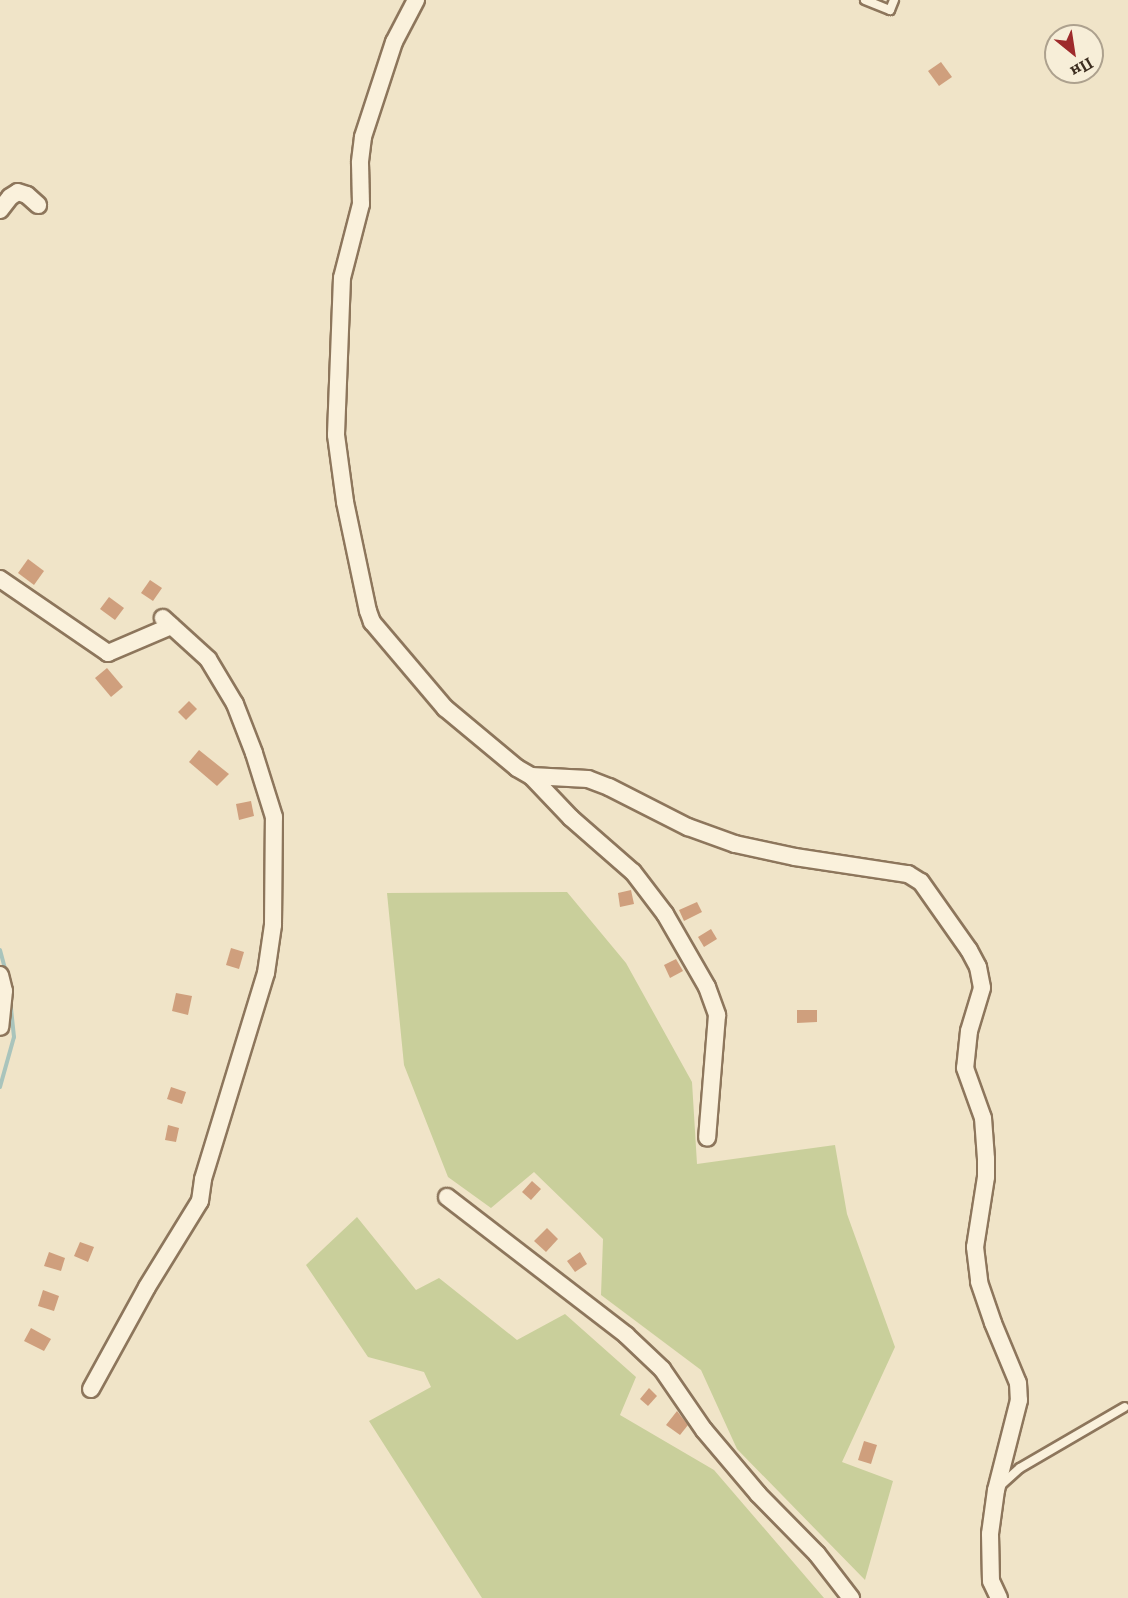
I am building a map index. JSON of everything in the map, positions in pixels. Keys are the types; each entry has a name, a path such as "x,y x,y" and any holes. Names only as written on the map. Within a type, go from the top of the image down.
{"street":[{"path":"416,0 394,42 363,137 360,163 362,204 342,278 336,435 360,585 372,622 445,708 517,768 531,776 571,818 633,872 665,914 707,987 717,1015 707,1138"},
{"path":"0,210 10,197 18,192 27,195 38,205"},
{"path":"0,579 108,653 167,622 208,659 235,704 254,753 274,817 273,925 266,973 203,1179 200,1200 147,1287 91,1389"},
{"path":"531,776 588,779 609,787 688,827 735,844 795,857 908,874 921,882 969,950 978,967 981,988 965,1051 965,1068 983,1118 986,1142 986,1177 975,1247 979,1282 1018,1383 1019,1400 996,1490 989,1562 991,1581 999,1598"},
{"path":"0,975 4,991 0,1027"},
{"path":"447,1197 626,1335 662,1369 704,1430 758,1494 817,1554 851,1598"}],"lane":[{"path":"866,0 890,10 894,0"},
{"path":"996,1490 1020,1468 1125,1407"}],"green space":[{"path":"567,892 626,963 692,1082 697,1164 835,1145 847,1214 895,1347 842,1462 893,1481 865,1580 737,1449 701,1370 601,1295 603,1239 534,1172 491,1208 448,1177 404,1065 387,893"},
{"path":"357,1217 416,1290 439,1278 517,1340 565,1314 636,1377 620,1415 714,1470 824,1598 482,1598 369,1421 431,1387 424,1372 368,1357 306,1265"}],"building":[{"path":"941,62 952,77 939,86 928,71"},
{"path":"28,559 44,571 34,585 18,573"},
{"path":"150,580 162,588 153,601 141,593"},
{"path":"109,597 124,608 115,620 100,609"},
{"path":"107,668 123,687 111,697 95,678"},
{"path":"189,701 197,709 186,720 178,712"},
{"path":"199,750 229,774 217,786 189,762"},
{"path":"251,801 254,816 239,820 236,804"},
{"path":"631,890 634,904 620,907 618,893"},
{"path":"697,902 702,912 684,921 679,910"},
{"path":"711,929 717,939 704,947 698,937"},
{"path":"231,948 244,952 239,969 226,965"},
{"path":"676,959 683,971 670,978 664,965"},
{"path":"176,993 192,996 188,1015 172,1011"},
{"path":"797,1010 817,1010 817,1022 797,1023"},
{"path":"171,1087 186,1092 182,1104 167,1099"},
{"path":"168,1125 179,1128 176,1142 165,1140"},
{"path":"532,1181 541,1189 531,1200 522,1192"},
{"path":"547,1228 558,1239 546,1252 534,1241"},
{"path":"80,1242 94,1247 88,1262 74,1256"},
{"path":"49,1252 65,1258 61,1271 44,1266"},
{"path":"580,1252 587,1264 575,1272 567,1261"},
{"path":"43,1290 59,1296 54,1311 38,1306"},
{"path":"31,1328 51,1339 44,1351 24,1341"},
{"path":"649,1388 657,1396 648,1406 640,1399"},
{"path":"677,1411 688,1425 680,1435 666,1425"},
{"path":"864,1441 877,1445 871,1464 858,1460"}],"waterway":[{"path":"0,950 6,972"},
{"path":"0,1087 14,1037 10,1001"}]}
